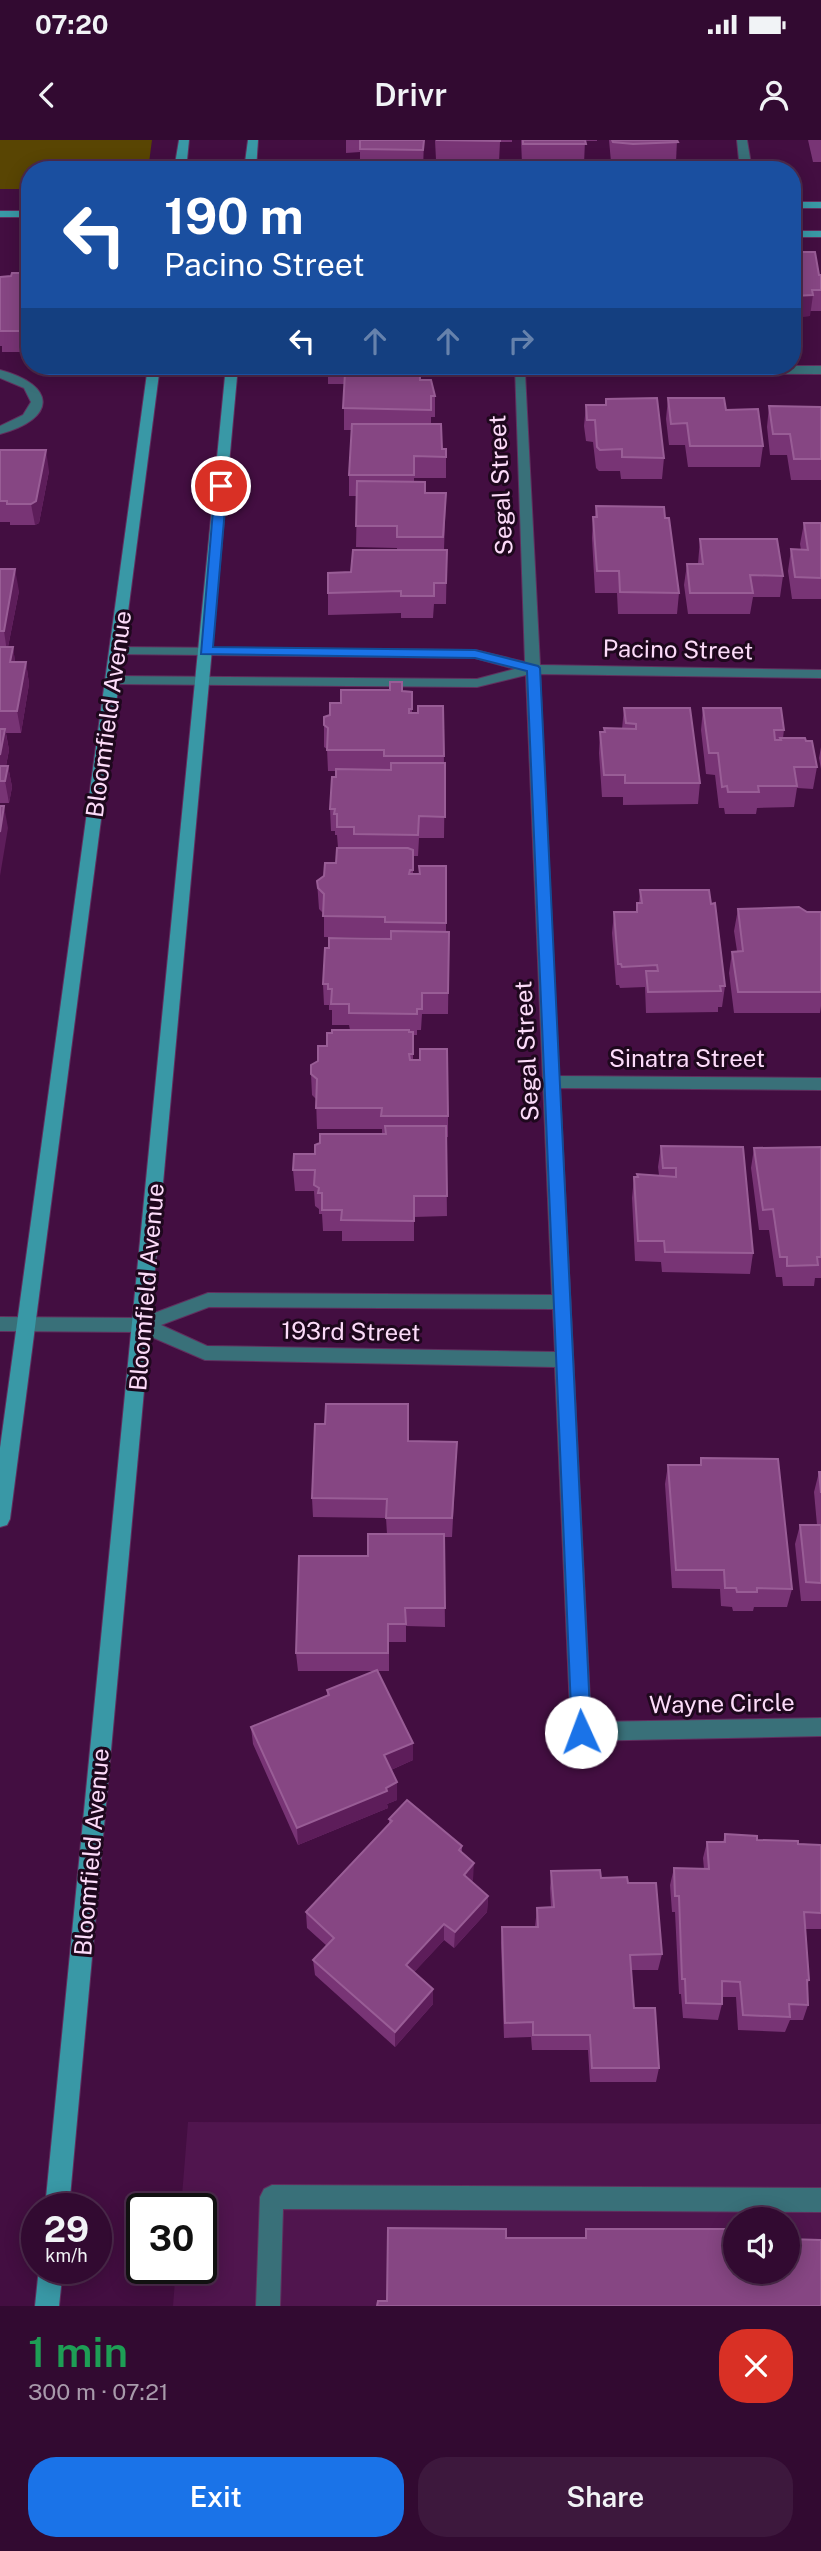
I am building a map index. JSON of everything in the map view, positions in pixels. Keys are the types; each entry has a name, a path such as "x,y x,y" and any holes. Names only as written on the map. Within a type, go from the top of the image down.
{"street":[{"path":"181,161 184,140"},
{"path":"251,161 253,140"},
{"path":"742,140 745,161"},
{"path":"801,205 821,205"},
{"path":"0,214 21,214"},
{"path":"801,234 821,234"},
{"name":"Segal Street","path":"801,370 821,370"},
{"path":"0,374 30,384 37,393 38,404 34,413 25,421 0,430"},
{"name":"Bloomfield Avenue","path":"0,1519 153,375"},
{"name":"Bloomfield Avenue","path":"58,2193 231,375"},
{"name":"Segal Street","path":"519,375 581,1732"},
{"name":"Pacino Street","path":"116,651 475,654 534,668 821,674"},
{"name":"Pacino Street","path":"113,680 477,683 534,668"},
{"name":"Sinatra Street","path":"552,1082 821,1084"},
{"name":"193rd Street","path":"0,1324 142,1325 208,1300 561,1303"},
{"name":"193rd Street","path":"142,1325 205,1353 565,1360"},
{"name":"Wayne Circle","path":"581,1732 821,1727"},
{"path":"268,2306 272,2197 821,2200"},
{"path":"47,2306 49,2284"}],"shaded area":[{"path":"0,140 152,140 149,161 21,161 21,189 0,189"},
{"path":"188,2122 821,2124 821,2306 173,2306 175,2284 217,2284 217,2193 182,2193"}],"building":[{"path":"360,140 424,140 423,150 360,149"},
{"path":"436,140 500,140 500,141"},
{"path":"523,140 585,140 586,144 523,144"},
{"path":"612,140 677,140 678,142 633,144"},
{"path":"801,252 815,252 821,275 821,290 812,290 813,295 801,296"},
{"path":"12,273 21,273 21,331 0,331 0,277 11,276"},
{"path":"345,375 420,375 420,380 431,380 435,396 431,396 431,410 343,408"},
{"path":"657,398 664,458 622,457 622,449 600,450 597,447 595,420 587,420 586,405 606,405 606,399"},
{"path":"668,398 724,398 726,410 758,409 763,446 690,446 687,423 671,424"},
{"path":"769,406 821,407 821,459 794,459 790,434 773,434"},
{"path":"352,424 441,424 442,449 446,449 446,457 414,456 414,475 349,475"},
{"path":"0,450 46,450 36,501 31,504 7,504 7,501 0,501"},
{"path":"357,481 425,482 425,493 446,493 443,537 397,537 397,526 356,526"},
{"path":"596,506 664,507 665,518 669,518 679,593 620,592 619,571 597,571 593,517 597,517"},
{"path":"804,523 821,523 821,578 795,577 791,549 808,550"},
{"path":"700,539 777,539 783,576 750,575 753,593 690,593 687,564 703,564"},
{"path":"353,550 447,550 446,583 434,583 434,596 401,596 401,591 328,593 328,573 351,572"},
{"path":"0,569 15,569 4,631 0,631"},
{"path":"0,647 13,647 10,662 26,662 17,711 0,711"},
{"path":"390,682 402,682 402,691 412,692 412,709 409,709 409,713 418,713 418,706 443,706 444,756 384,756 384,750 327,750 328,728 324,725 324,717 330,715 330,703 341,703 341,690 390,690"},
{"path":"624,708 690,708 700,783 625,783 625,775 604,775 600,732 605,732 604,728 636,729 636,724 626,723"},
{"path":"703,708 781,708 784,730 774,730 775,740 805,738 806,741 812,741 817,767 794,767 797,786 758,786 759,792 728,792 727,786 722,787 718,753 709,753"},
{"path":"0,729 5,729 0,755"},
{"path":"391,763 445,763 445,817 419,816 418,835 354,834 354,827 337,827 337,814 334,814 335,809 330,809 332,777 336,777 336,769 391,770"},
{"path":"0,766 8,766 5,781 0,781"},
{"path":"0,806 4,806 0,832"},
{"path":"337,848 408,848 413,850 413,870 410,870 409,874 420,874 419,866 446,866 446,923 385,922 385,917 323,916 324,894 318,888 317,881 324,876 325,863 336,863"},
{"path":"640,890 709,890 711,904 715,903 725,986 720,986 721,991 648,992 646,971 658,971 657,965 622,967 618,964 614,912 637,912 637,903 642,903"},
{"path":"799,907 807,912 821,912 821,992 738,992 732,952 743,951 738,909"},
{"path":"391,931 449,932 448,993 422,993 422,1009 417,1009 417,1014 349,1013 349,1004 331,1004 332,989 328,989 328,984 323,984 325,948 329,948 329,938 391,939"},
{"path":"332,1030 409,1030 413,1032 413,1054 409,1054 410,1060 420,1060 420,1049 447,1049 448,1116 381,1116 382,1108 316,1108 317,1079 311,1074 311,1065 318,1061 318,1046 327,1046 327,1033 332,1033"},
{"path":"385,1126 446,1126 447,1196 414,1196 414,1221 341,1220 342,1210 322,1210 322,1193 318,1193 319,1188 314,1185 315,1170 293,1170 294,1154 315,1154 315,1145 320,1143 320,1134 386,1134"},
{"path":"661,1146 743,1147 753,1253 665,1252 664,1241 638,1241 634,1177 638,1177 637,1174 676,1177 676,1168 663,1168"},
{"path":"821,1147 821,1257 817,1257 818,1265 787,1266 787,1257 780,1257 773,1209 763,1210 754,1148"},
{"path":"326,1404 408,1404 408,1441 457,1442 452,1518 386,1518 387,1499 312,1498 315,1424 325,1424"},
{"path":"701,1458 778,1459 792,1589 757,1588 757,1592 737,1592 736,1588 725,1588 724,1570 676,1570 668,1465 701,1465"},
{"path":"800,1525 821,1525 821,1583 806,1582"},
{"path":"368,1534 444,1534 445,1608 405,1608 406,1624 388,1624 388,1653 296,1653 299,1556 368,1556"},
{"path":"377,1670 413,1743 384,1755 397,1782 386,1788 387,1791 297,1828 251,1727 329,1695 327,1690"},
{"path":"407,1800 462,1846 459,1850 474,1863 464,1875 488,1896 455,1932 444,1924 406,1965 433,1989 395,2032 313,1960 334,1938 306,1912 392,1821 389,1819"},
{"path":"725,1834 757,1836 757,1840 798,1841 798,1844 821,1845 821,1913 804,1912 808,2005 789,2004 790,2017 743,2015 740,1982 722,1981 722,2004 686,2003 685,1979 682,1979 679,1896 675,1896 674,1868 709,1869 707,1842 725,1842"},
{"path":"600,1870 601,1878 627,1877 628,1883 656,1883 662,1954 630,1955 634,2008 655,2008 659,2068 592,2068 590,2035 533,2035 533,2022 505,2023 502,1927 538,1927 537,1908 554,1907 551,1871"},
{"path":"388,2228 506,2229 506,2238 586,2238 586,2229 723,2229 723,2284 800,2284 800,2239 821,2240 821,2306 377,2306 378,2301 387,2301"}],"route":[{"path":"221,486 206,651 475,654 534,668 581,1732"}]}
